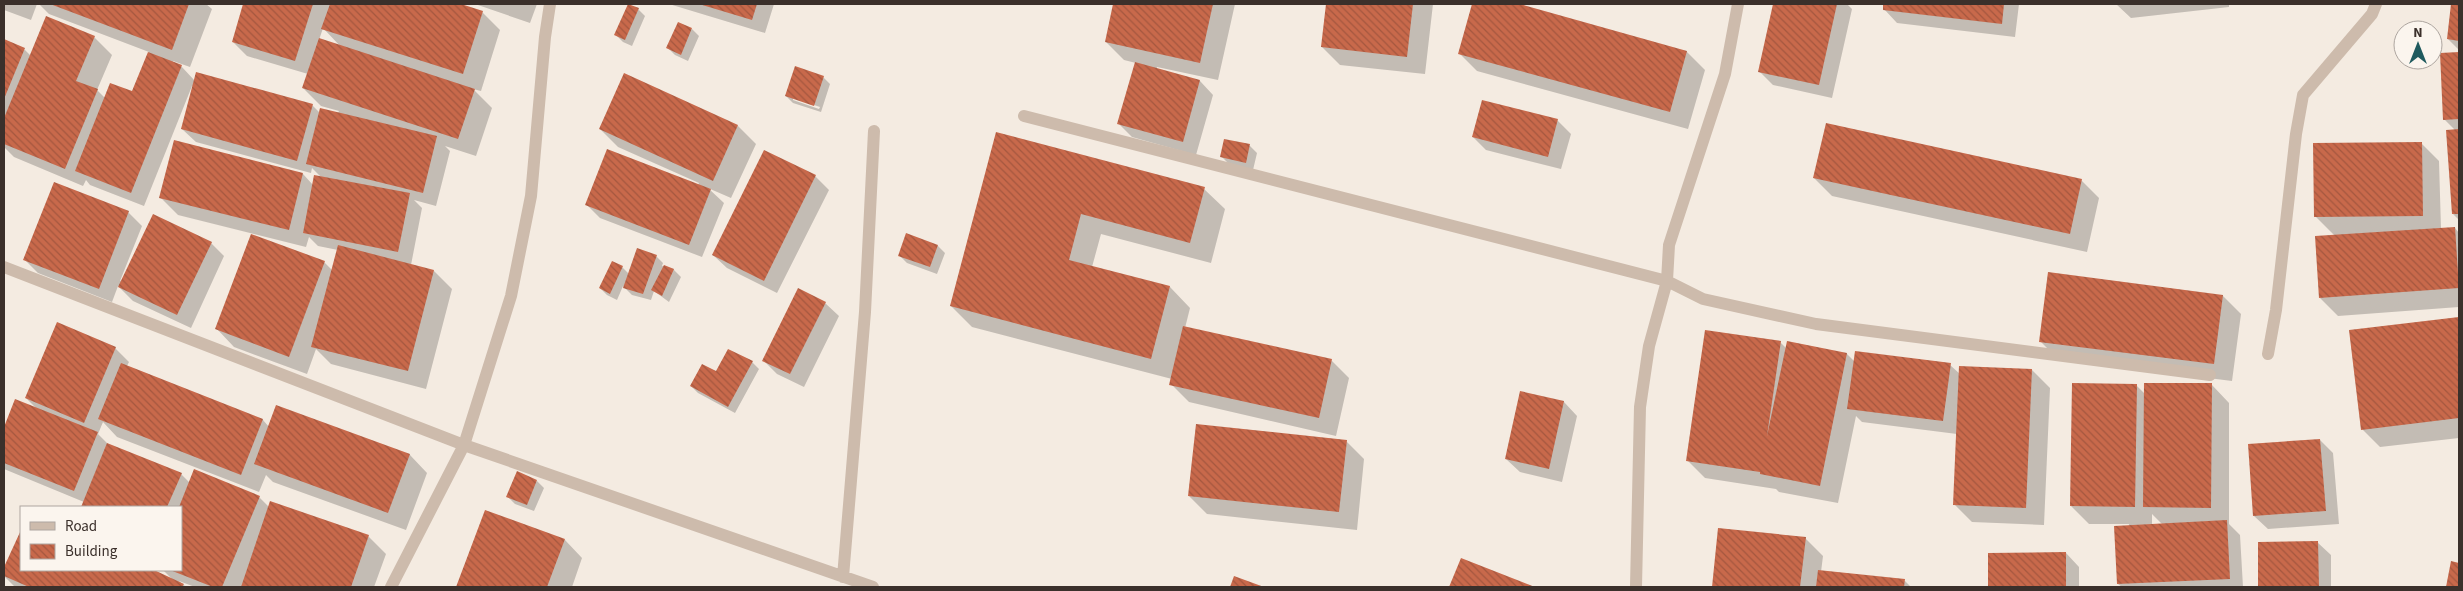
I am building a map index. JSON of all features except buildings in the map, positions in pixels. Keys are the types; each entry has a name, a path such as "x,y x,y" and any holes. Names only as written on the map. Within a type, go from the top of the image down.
{"street":[{"path":"391,587 464,445 511,296 530,196 550,4"},
{"path":"1636,587 1640,407 1649,346 1667,282 1669,245 1725,74 1738,4"},
{"path":"2268,354 2276,310 2296,134 2303,95 2372,14 2376,4"},
{"path":"1024,116 1667,282 1704,299 1816,324 2210,375"},
{"path":"843,577 865,312 874,131"},
{"path":"4,267 464,445 873,587"}]}
